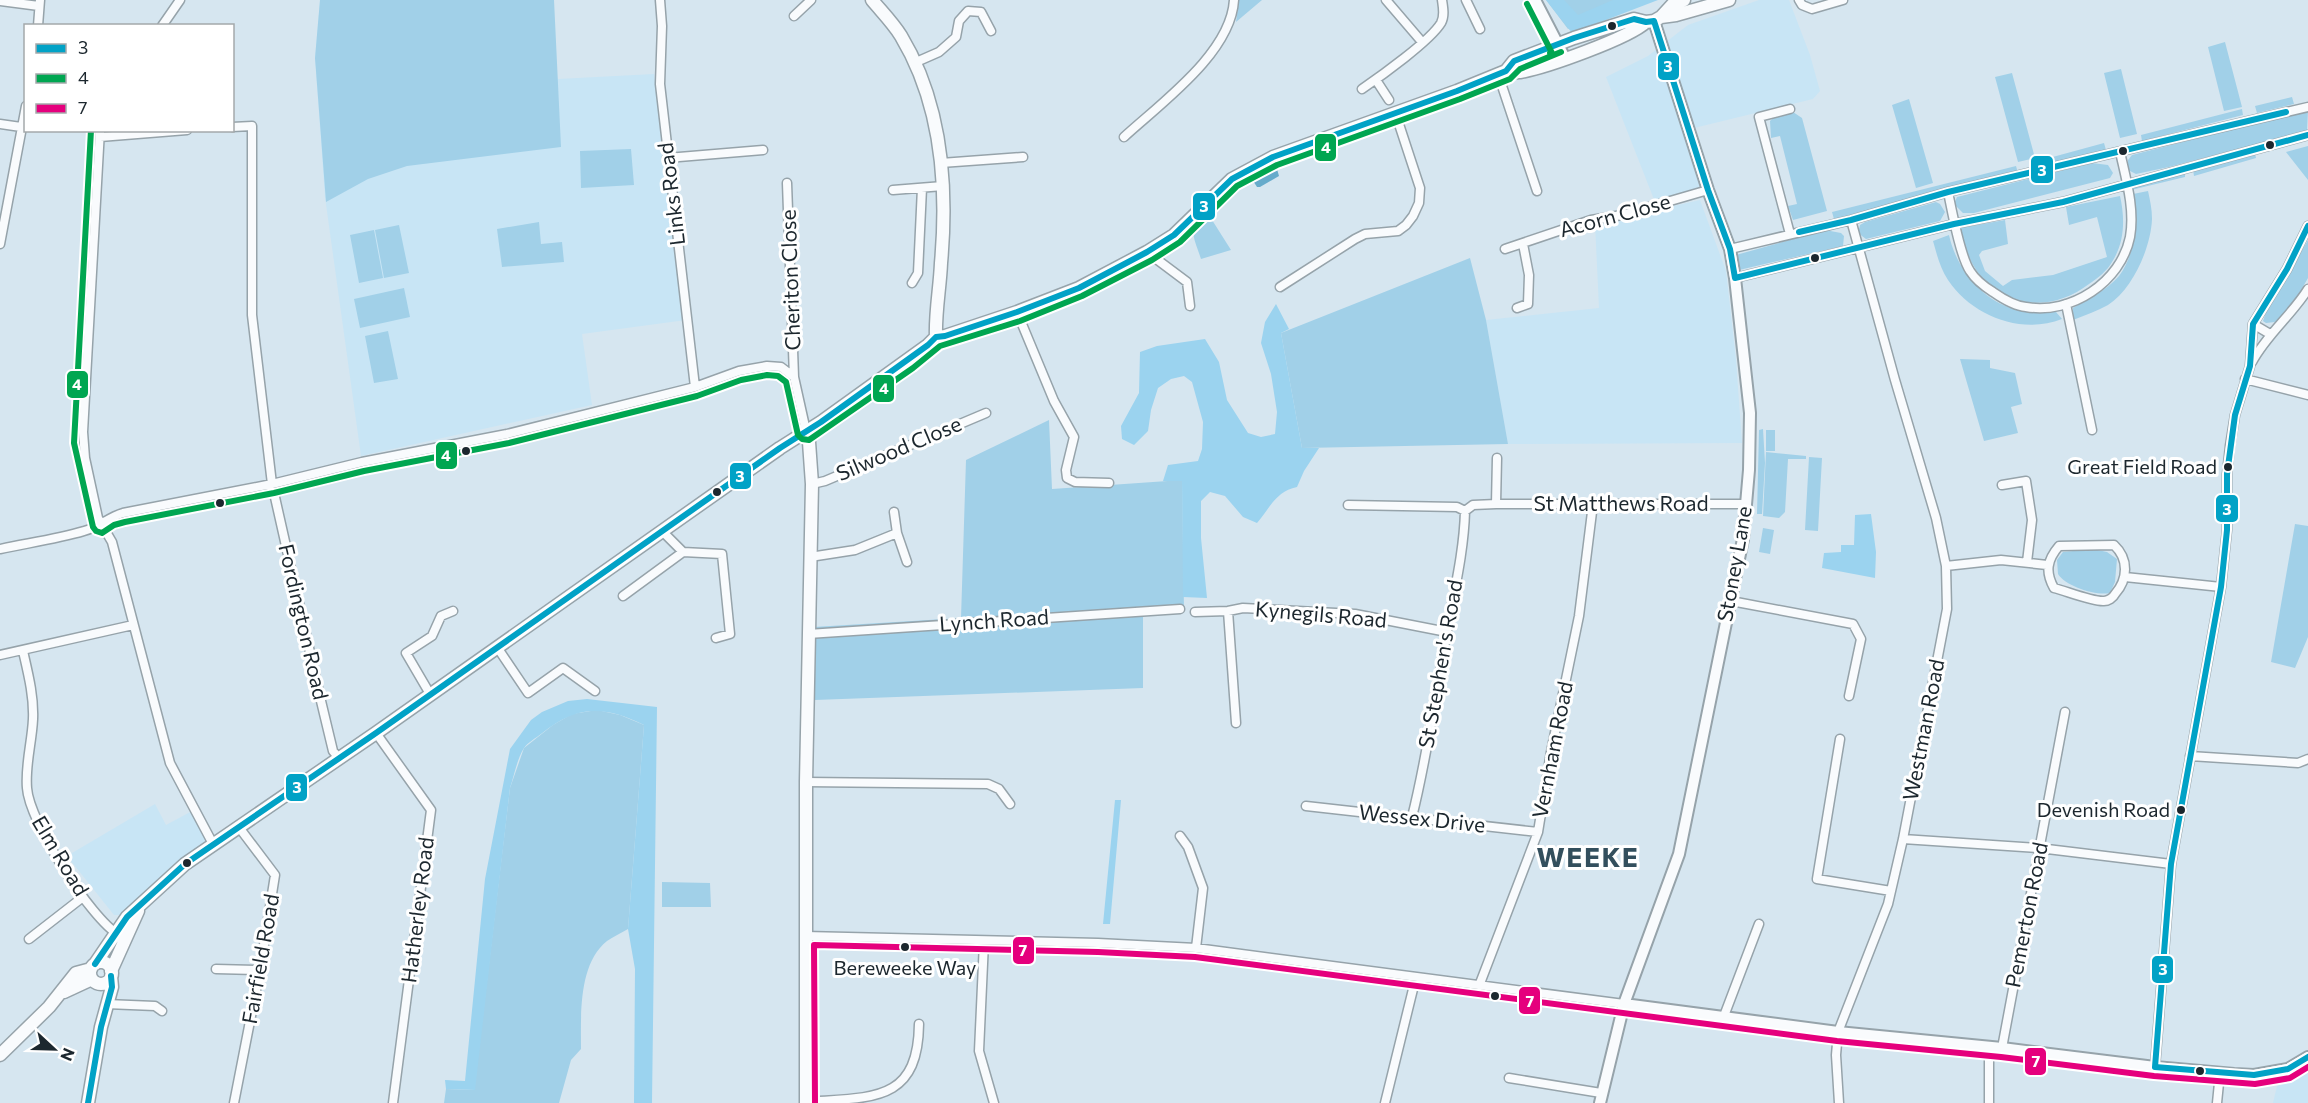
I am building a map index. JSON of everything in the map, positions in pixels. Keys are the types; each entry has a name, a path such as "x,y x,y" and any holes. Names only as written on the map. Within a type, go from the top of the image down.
{"main road":[{"path":"872,0 900,36 914,63 931,106 940,142 943,186 942,262 936,337"},
{"path":"94,974 141,904 170,876 238,826 376,733 914,356 936,337 1017,312 1079,288 1147,252 1174,235 1232,179 1273,157 1502,73 1518,73 1565,58 1638,30 1672,4 1684,0"},
{"path":"1502,73 1514,61 1634,19 1653,20 1729,0"},
{"path":"806,431 812,484 806,782 806,1102"},
{"path":"88,1103 111,987 111,974 121,936"},
{"path":"94,974 105,963 111,974"},
{"path":"0,1055 58,997 76,973 94,974 105,983 111,974"},
{"path":"94,974 105,994 106,1004"}],"street":[{"path":"163,24 180,0"},
{"name":"Links Road","path":"660,0 662,26 660,84 695,387"},
{"path":"794,16 811,0"},
{"path":"1124,137 1194,73 1214,50 1230,23 1234,0"},
{"path":"1386,0 1422,42"},
{"path":"1362,89 1422,42 1442,22 1444,8 1442,0"},
{"path":"1466,0 1480,29"},
{"path":"1535,0 1565,58"},
{"path":"1799,0 1802,5 1812,9 1843,0"},
{"path":"0,1 39,3 38,24"},
{"path":"914,63 939,52 956,37 959,21 968,11 981,12 991,31"},
{"name":"Stoney Lane","path":"1600,1098 1624,1004 1680,854 1743,539 1747,504 1750,413 1730,249 1708,190 1653,20"},
{"path":"1502,73 1537,191"},
{"path":"1376,80 1389,100"},
{"path":"1730,249 1851,220 1948,192 2308,106"},
{"path":"1790,109 1759,117 1790,234"},
{"path":"1280,287 1355,239 1365,234 1398,231 1413,216 1419,203 1420,188 1395,112"},
{"path":"0,244 24,114"},
{"path":"0,124 21,127"},
{"name":"Fordington Road","path":"234,127 252,126 252,315 272,484 333,751 338,758"},
{"path":"144,132 100,134 83,443 101,524 112,542 170,764 213,844"},
{"path":"1735,278 1954,224 2022,212 2308,135"},
{"path":"667,158 763,150"},
{"path":"1948,192 1954,224 1969,271 1985,287 2006,301 2026,308 2045,308 2066,304 2105,282 2116,269 2130,239 2132,216 2120,152"},
{"path":"941,163 1023,157"},
{"name":"Cheriton Close","path":"787,183 794,376 806,431"},
{"path":"893,190 943,186"},
{"path":"912,283 918,273 922,188"},
{"name":"Acorn Close","path":"1505,249 1583,222 1622,216 1708,190"},
{"name":"Westman Road","path":"1839,1103 1836,1055 1838,1032 1864,969 1891,891 1947,609 1946,566 1936,518 1851,220"},
{"path":"2250,366 2253,324 2287,268 2308,226"},
{"path":"1517,308 1528,304 1529,275 1523,244"},
{"path":"1147,252 1187,282 1190,306"},
{"path":"2155,1067 2171,864 2221,587 2227,530 2227,474 2230,446 2250,366 2270,334 2308,289"},
{"path":"2066,304 2092,430"},
{"path":"1017,312 1054,401 1074,437 1066,470 1067,478 1075,482 1109,483"},
{"path":"2253,324 2270,334"},
{"path":"0,549 86,531 110,517 123,513 507,434 695,387 739,371 767,366 781,367 794,376"},
{"path":"2246,379 2308,395"},
{"name":"Silwood Close","path":"812,484 825,481 986,412"},
{"path":"1496,504 1497,458"},
{"path":"2002,484 2026,481 2032,520 2027,562"},
{"name":"St Matthews Road","path":"1348,506 1457,507 1465,511 1473,505 1496,504 1747,504"},
{"name":"Vernham Road","path":"1479,986 1538,832 1551,752 1579,616 1593,504"},
{"name":"St Stephen's Road","path":"1412,817 1420,785 1447,632 1465,511"},
{"path":"894,512 897,533 907,562"},
{"path":"662,531 683,552"},
{"path":"810,557 855,550 897,533"},
{"path":"2114,545 2122,552 2126,564 2125,577 2121,588 2113,598 2105,602 2054,588 2048,578 2048,565 2051,555 2059,546 2114,545"},
{"path":"623,596 683,552 722,554 730,634 716,638"},
{"path":"1946,566 2001,560 2048,565"},
{"path":"2125,577 2221,587"},
{"path":"1731,601 1853,624 1861,639 1850,696"},
{"name":"Kynegils Road","path":"1195,612 1243,608 1355,614 1447,632"},
{"name":"Lynch Road","path":"808,634 1180,609"},
{"path":"430,694 406,653 432,636 441,616 453,611"},
{"path":"1228,611 1236,723"},
{"path":"0,655 133,625"},
{"path":"497,647 528,693 563,668 595,691"},
{"name":"Elm Road","path":"23,651 30,685 33,719 27,789 36,820 83,897 121,936"},
{"name":"Pemerton Road","path":"2002,1048 2065,712"},
{"name":"Hatherley Road","path":"376,733 431,810 393,1103"},
{"path":"1840,739 1816,879 1891,891"},
{"path":"2190,756 2298,763 2308,759"},
{"path":"806,782 988,784 999,789 1010,804"},
{"name":"Wessex Drive","path":"1306,806 1538,832"},
{"name":"Fairfield Road","path":"234,1103 260,970 275,876 238,826"},
{"path":"1180,836 1188,847 1203,888 1196,948"},
{"path":"1903,839 2039,848 2171,864"},
{"path":"29,939 83,897"},
{"path":"1724,1016 1759,924"},
{"path":"805,936 1098,943 1196,948 1838,1032 2220,1073 2254,1075 2269,1073 2288,1069 2308,1057"},
{"path":"984,942 979,1051 994,1103"},
{"path":"216,969 260,970"},
{"path":"1385,1103 1416,977"},
{"path":"106,1004 155,1006 162,1011"},
{"path":"806,1102 885,1095 897,1088 914,1066 919,1043 919,1024"},
{"path":"1989,1047 1989,1103"},
{"path":"2217,1103 2220,1073"},
{"path":"1509,1078 1600,1098"}],"shaded area":[{"path":"320,0 532,63 558,79 654,74 686,320 582,334 592,405 361,456 325,197 315,58"},
{"path":"320,0 554,0 561,147 407,166 368,179 326,202 315,58"},
{"path":"1239,0 1262,0 1236,22"},
{"path":"1546,0 1638,0 1568,29"},
{"path":"1546,0 1564,0 1578,15 1613,0 1658,0 1572,33"},
{"path":"1759,0 1789,0 1810,55 1820,91 1813,99 1690,129 1705,186 1655,202 1606,77 1648,56 1688,25"},
{"path":"2225,42 2242,107 2224,111 2208,47"},
{"path":"2121,69 2137,134 2120,138 2104,73"},
{"path":"2012,73 2035,158 2018,162 1995,77"},
{"path":"2292,97 2294,104 2257,113 2255,106"},
{"path":"1909,99 1933,183 1916,188 1892,105"},
{"path":"2242,109 2243,115 2142,141 2141,135"},
{"path":"2308,110 2307,131 2169,167 2136,174 2128,170 2128,160 2132,155"},
{"path":"1793,112 1802,118 1827,211 1793,220 1788,206 1797,204 1780,136 1771,138 1770,121 1775,116"},
{"path":"2104,143 2106,150 2039,168 2038,161"},
{"path":"2308,146 2308,180 2286,152"},
{"path":"631,149 634,185 581,188 580,151"},
{"path":"2255,153 2256,158 2194,176 2193,170"},
{"path":"1275,162 1279,176 1257,187 1250,176"},
{"path":"2092,163 2108,165 2113,173 2110,178 1974,213 1963,213 1954,204 1957,197"},
{"path":"2016,166 2018,173 1834,219 1832,212"},
{"path":"2185,173 2185,177 2131,190 2130,186"},
{"path":"2148,191 2152,212 2151,230 2144,254 2133,278 2117,298 2108,305 2073,320 2073,308 2109,286 2125,267 2134,236 2133,194"},
{"path":"2120,196 2123,230 2112,262 2092,282 2074,294 2058,300 2041,303 2025,302 2010,298 1995,290 1972,263 1960,228 2005,220 2008,244 1982,251 1979,255 1985,271 2003,286 2012,280 2053,275 2107,257 2097,217 2069,225 2066,207"},
{"path":"1700,200 1726,271 1742,443 1508,444 1486,320 1599,308 1595,224"},
{"path":"1936,202 1945,212 1940,221 1866,239 1858,233 1860,225 1865,222"},
{"path":"1207,212 1231,250 1201,259 1194,238 1194,229"},
{"path":"539,222 541,244 562,242 564,262 502,267 497,229"},
{"path":"399,225 409,273 384,278 375,230"},
{"path":"374,230 383,278 359,283 350,235"},
{"path":"1825,230 1841,233 1844,236 1843,246 1739,270 1736,255"},
{"path":"1949,235 1952,247 1964,271 1991,298 2014,309 2056,312 2062,319 2030,325 2014,323 1999,319 1970,304 1948,280 1937,256 1933,241"},
{"path":"2308,240 2308,278 2293,304 2275,322 2266,323 2263,321 2266,312"},
{"path":"1470,258 1486,320 1508,444 1302,448 1281,333"},
{"path":"404,288 410,317 360,328 354,299"},
{"path":"1276,304 1289,329 1281,333 1302,448 1319,448 1297,487 1279,496 1257,523 1243,517 1225,496 1210,492 1201,501 1201,538 1207,598 1183,597 1182,481 1163,481 1168,465 1198,461 1202,449 1203,422 1192,382 1184,376 1171,379 1158,388 1151,410 1148,431 1134,445 1122,439 1121,426 1139,393 1140,352 1157,346 1205,339 1219,362 1227,400 1248,433 1261,437 1275,434 1277,412 1271,374 1261,343 1265,322"},
{"path":"388,331 398,379 374,383 365,336"},
{"path":"1960,359 1990,360 1990,368 2015,373 2022,404 2011,407 2018,433 1984,441"},
{"path":"1049,420 1052,489 1182,480 1184,610 1143,616 1143,688 815,700 814,627 961,618 966,460"},
{"path":"1763,429 1765,463 1762,514 1757,514 1759,430"},
{"path":"1766,430 1775,430 1775,451 1766,451"},
{"path":"1766,452 1806,456 1806,459 1788,459 1785,512 1779,518 1763,516"},
{"path":"1809,457 1822,458 1818,531 1805,530"},
{"path":"1871,514 1876,552 1875,578 1822,568 1824,553 1841,552 1841,545 1854,545 1855,515"},
{"path":"2295,524 2308,526 2308,637 2295,668 2271,662"},
{"path":"1763,528 1774,530 1770,554 1759,552"},
{"path":"2093,549 2107,552 2117,559 2115,582 2110,593 2104,594 2081,589 2058,574 2057,560 2063,552"},
{"path":"587,699 657,707 652,1103 634,1103 635,969 628,929 644,725 603,711 579,713 554,724 529,742 519,757 510,788 475,1090 446,1089 445,1080 465,1081 485,879 510,749 531,720 542,712 568,701"},
{"path":"597,710 620,715 644,725 628,929 607,941 591,963 583,991 581,1049 571,1060 559,1103 444,1103 446,1089 474,1090 510,788 524,748 553,725 572,714"},
{"path":"1115,800 1121,800 1110,924 1103,924"},
{"path":"155,804 166,825 194,810 209,841 122,915 114,915 67,856"},
{"path":"662,882 710,883 711,907 662,907"},
{"path":"2308,1072 2308,1103 2273,1103 2277,1086"}],"transit line":[{"name":"4","path":"1527,4 1552,53 1550,53"},
{"name":"3","path":"95,964 127,917 185,864 376,733 780,448 821,422 936,337 1017,312 1079,288 1147,252 1174,235 1232,179 1273,157 1457,91 1506,71 1514,61 1574,38 1634,19 1654,21 1708,190 1730,249 1735,278 1954,224 2063,202 2308,135"},
{"name":"4","path":"91,132 74,443 93,527 102,533 114,525 125,522 509,443 697,396 741,380 767,375 778,376 786,382 798,435 802,439 809,440 913,368 940,346 1020,321 1082,296 1152,260 1180,242 1237,186 1277,165 1460,99 1510,79 1520,69 1561,52"},
{"name":"3","path":"1799,232 1851,220 1948,192 2286,112"},
{"name":"3","path":"2308,226 2287,269 2253,324 2250,366 2235,415 2227,474 2227,530 2221,587 2171,864 2155,1067 2254,1075 2288,1069 2308,1057"},
{"name":"7","path":"815,1103 814,945 1098,952 1195,957 1837,1041 2001,1057 2154,1076 2255,1084 2290,1078 2308,1067"},
{"name":"3","path":"88,1103 101,1027 112,987 111,976"}],"place":[{"name":"Great Field Road","path":"2228,467"},
{"name":"Devenish Road","path":"2181,810"},
{"name":"Bereweeke Way","path":"905,947"}],"district":[{"name":"WEEKE","path":"1588,858"}]}
